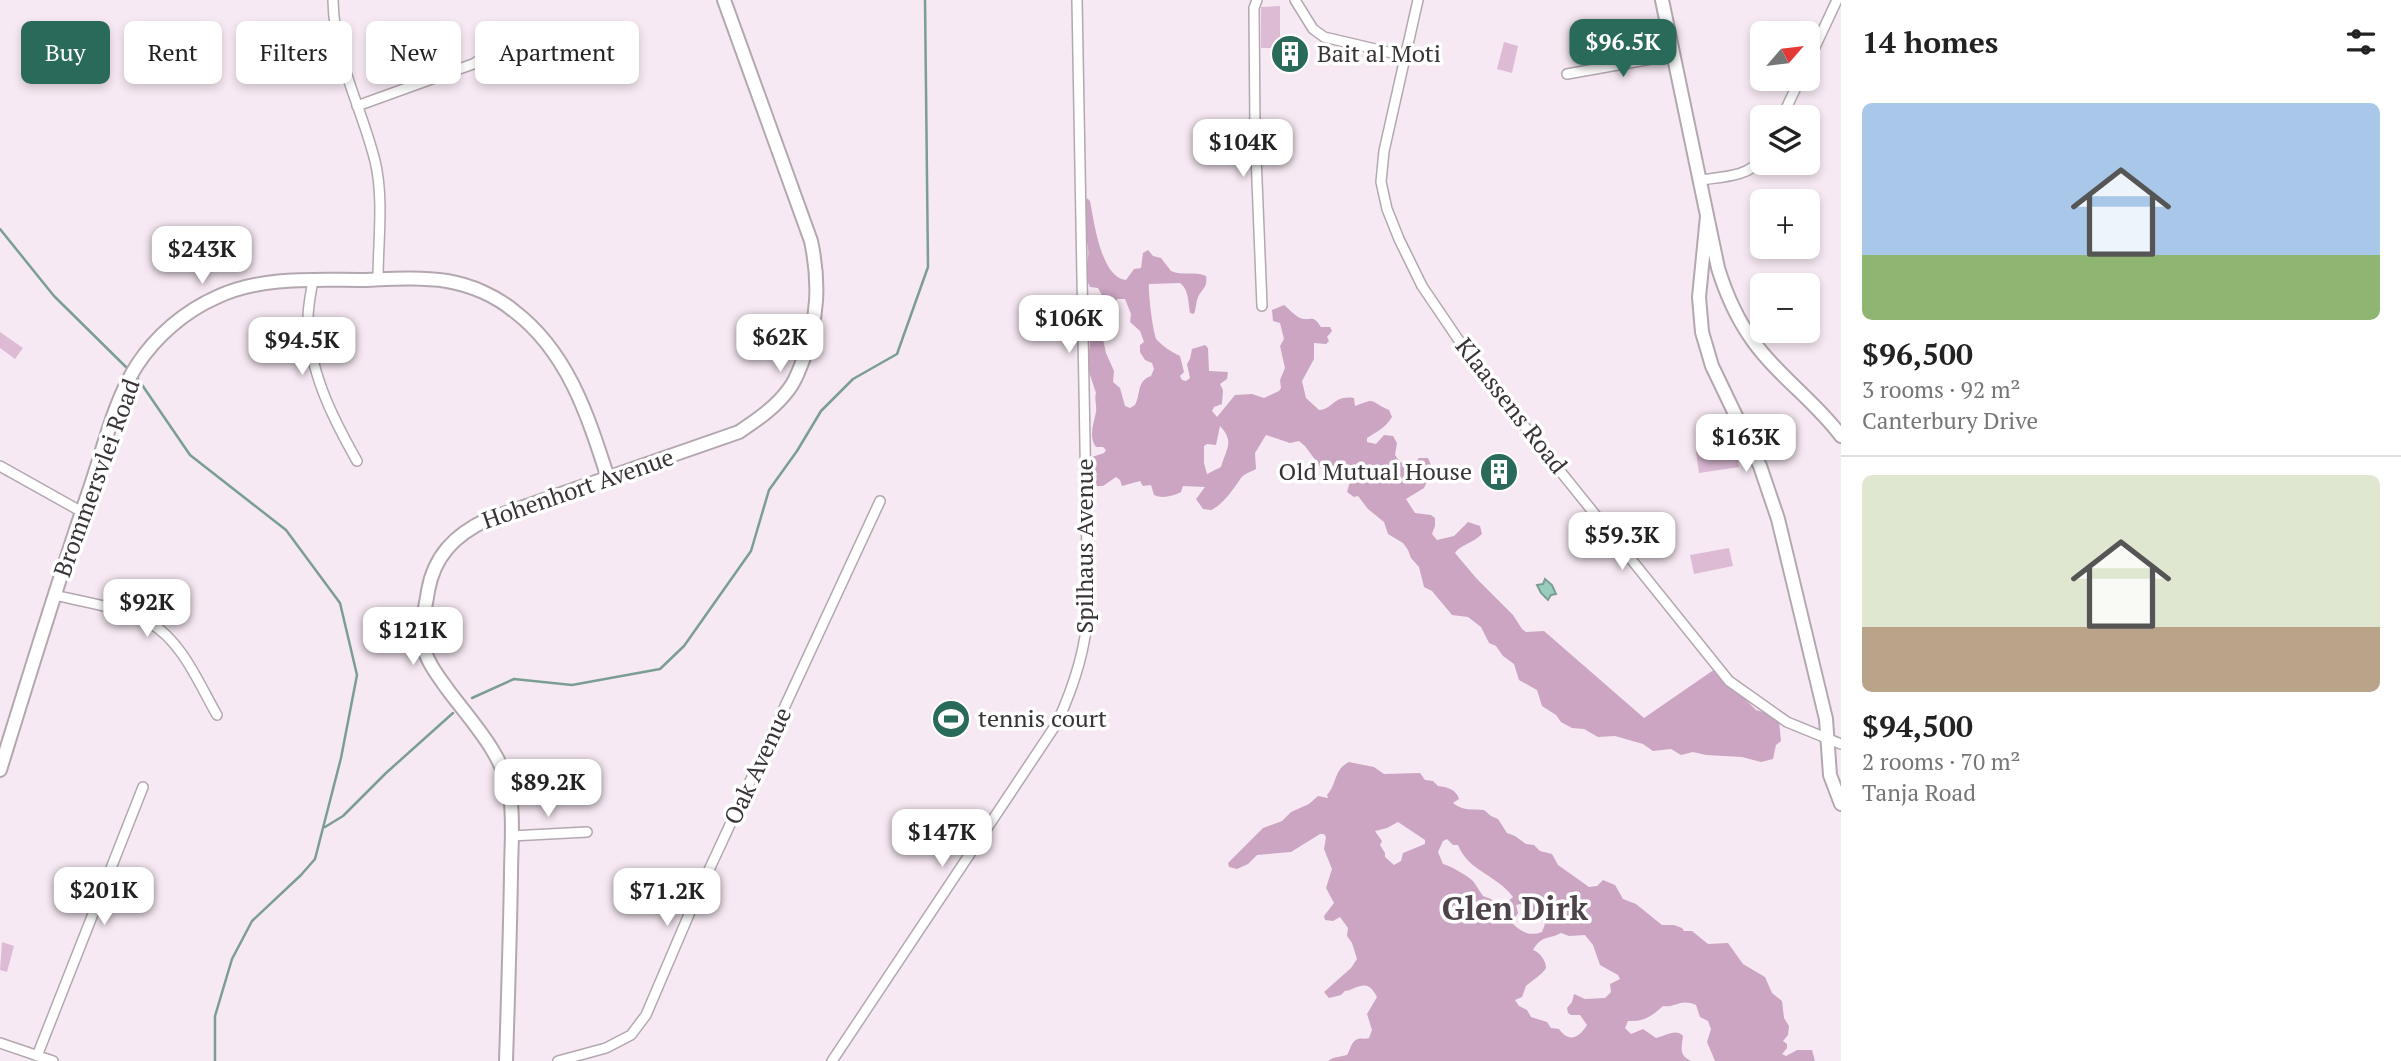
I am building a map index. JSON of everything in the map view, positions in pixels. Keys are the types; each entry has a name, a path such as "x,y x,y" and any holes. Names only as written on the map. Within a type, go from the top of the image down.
{"street":[{"path":"333,0 338,51 375,161 378,182 378,279"},
{"name":"Hohenhort Avenue","path":"506,1061 510,794 500,765 437,675 422,643 430,583 439,559 464,531 486,520 727,438 761,417 787,392 795,380 815,318 818,291 816,268 811,242 724,0"},
{"name":"Spilhaus Avenue","path":"832,1061 1057,723 1073,690 1083,650 1088,610 1077,0"},
{"path":"1257,0 1255,130 1262,306"},
{"path":"1295,0 1313,29 1324,37 1405,56"},
{"name":"Klaassens Road","path":"1418,0 1384,151 1381,182 1382,194 1393,225 1422,286 1464,348 1729,681 1787,722 1841,744"},
{"path":"1662,0 1718,268 1726,292 1754,343 1818,407 1841,436"},
{"path":"1820,36 1837,0"},
{"path":"1567,74 1674,55"},
{"path":"357,106 475,63"},
{"path":"1700,180 1750,169"},
{"path":"1707,216 1699,297 1702,332 1712,366 1760,466 1778,519 1826,719 1830,775 1841,804"},
{"name":"Brommersvlei Road","path":"0,770 121,396 138,363 160,337 184,316 218,297 269,282 378,279 449,281 495,298 542,335 559,358 589,419 608,478"},
{"path":"313,280 307,315 310,349 320,385 338,428 356,461"},
{"path":"0,466 82,512"},
{"name":"Oak Avenue","path":"558,1061 606,1048 631,1035 646,1015 696,898 880,501"},
{"path":"55,595 110,609 150,623 172,642 182,655 217,715"},
{"path":"37,1056 143,787"},
{"path":"511,836 587,832"},
{"path":"0,1043 53,1061"}],"shaded area":[{"path":"1280,6 1280,48 1261,48 1261,7"},
{"path":"1504,42 1518,46 1512,73 1497,69"},
{"path":"1087,198 1090,201 1100,247 1110,270 1117,277 1126,280 1134,269 1141,268 1143,253 1148,250 1153,256 1161,258 1171,271 1206,276 1194,314 1190,313 1187,293 1180,283 1149,284 1149,295 1155,337 1180,356 1184,372 1180,376 1182,380 1190,378 1187,364 1192,349 1205,345 1208,348 1209,371 1228,372 1227,379 1220,384 1223,390 1222,404 1214,407 1212,411 1217,417 1235,395 1252,394 1264,398 1281,388 1280,380 1285,368 1280,346 1284,339 1280,323 1273,321 1272,310 1284,305 1300,318 1313,319 1321,327 1330,327 1332,331 1326,344 1314,343 1314,359 1302,381 1306,398 1319,410 1342,398 1354,398 1355,406 1373,401 1389,410 1392,417 1384,427 1367,438 1367,442 1376,444 1384,435 1393,436 1397,443 1395,455 1400,462 1411,466 1419,458 1428,458 1433,469 1424,488 1406,499 1415,513 1435,518 1432,534 1437,540 1454,536 1468,522 1480,526 1482,534 1455,553 1513,615 1522,629 1526,632 1544,631 1644,718 1715,669 1756,710 1771,714 1779,721 1781,741 1776,745 1773,759 1761,762 1742,757 1693,752 1681,755 1671,749 1653,751 1643,744 1615,736 1598,737 1584,729 1572,728 1561,722 1556,715 1542,706 1537,690 1519,680 1514,664 1503,656 1496,646 1489,643 1481,627 1468,617 1452,615 1432,591 1424,587 1419,567 1403,543 1388,534 1384,522 1368,509 1358,496 1354,497 1347,492 1350,481 1348,477 1327,476 1299,441 1290,443 1266,435 1255,453 1256,469 1243,476 1224,500 1211,510 1203,509 1196,499 1205,487 1183,486 1181,492 1164,497 1154,495 1151,485 1143,486 1140,481 1122,486 1116,477 1103,486 1093,486 1091,482 1095,474 1092,457 1106,450 1096,447 1092,438 1096,393 1087,366 1091,336 1089,316 1093,315 1099,321 1106,353 1114,371 1113,382 1120,388 1125,406 1130,408 1135,405 1143,381 1151,376 1154,369 1152,363 1145,360 1140,352 1140,345 1144,342 1140,331 1130,322 1131,314 1125,299 1117,299 1114,307 1105,313 1105,301 1098,288 1090,287 1086,272 1088,253 1084,223","holes":["1220,426 1225,432 1228,446 1221,467 1207,474 1204,446 1216,445"]},
{"path":"0,332 23,348 15,359 0,348"},
{"path":"1736,446 1739,467 1699,473 1696,452"},
{"path":"1729,548 1733,566 1694,574 1690,555"},
{"path":"1545,579 1556,594 1551,595 1548,600 1537,585 1543,584"},
{"name":"tennis court","path":"951,698 966,706 952,739 936,731"},
{"path":"1349,762 1374,767 1384,774 1420,773 1425,780 1453,791 1459,799 1453,803 1456,806 1484,810 1498,819 1507,833 1526,844 1534,845 1540,851 1552,854 1558,865 1589,887 1597,886 1603,880 1615,885 1623,899 1636,904 1662,925 1674,925 1684,931 1692,931 1708,944 1728,943 1743,964 1765,977 1772,993 1782,1001 1784,1018 1789,1026 1788,1035 1783,1041 1787,1048 1782,1054 1786,1056 1797,1050 1812,1050 1815,1061 1715,1061 1707,1042 1711,1029 1708,1021 1700,1017 1696,1005 1686,1002 1663,1006 1647,1018 1628,1021 1625,1028 1631,1034 1643,1029 1656,1038 1680,1034 1683,1036 1682,1053 1691,1061 1328,1061 1347,1055 1358,1039 1369,1038 1372,1030 1367,1014 1377,997 1372,989 1366,986 1345,990 1341,995 1329,998 1324,992 1351,968 1357,959 1347,936 1348,928 1340,917 1333,921 1325,920 1324,916 1334,903 1326,888 1332,869 1324,849 1326,837 1320,834 1291,852 1257,855 1248,864 1237,869 1229,867 1228,863 1263,828 1282,821 1291,812 1309,804 1318,796 1328,798 1327,795 1344,765","holes":["1398,822 1425,840 1425,844 1403,853 1401,861 1394,865 1385,857 1380,845 1382,841 1375,831","1447,839 1453,845 1458,845 1469,861 1513,897 1500,908 1491,899 1483,896 1471,879 1443,864 1438,852 1443,841","1520,904 1534,912 1545,924 1542,932 1525,932 1512,923 1518,913 1516,905","1561,933 1569,936 1585,935 1593,945 1600,965 1618,975 1620,979 1610,984 1611,992 1605,998 1585,999 1574,994 1567,1008 1568,1013 1580,1015 1587,1025 1574,1037 1566,1036 1559,1029 1551,1028 1547,1022 1531,1017 1515,1000 1522,997 1526,986 1546,968 1542,957 1533,950 1542,940"]},
{"path":"2,942 14,946 7,972 0,970"}],"waterway":[{"path":"472,698 514,679 572,685 660,669 684,646 751,551 769,490 821,411 853,379 897,354 928,267 925,0"},
{"path":"0,229 54,296 129,370"},
{"path":"136,376 190,455 286,530 340,603 357,675 341,758 315,859 252,921 232,959 215,1016 215,1061"},
{"path":"325,827 343,816 453,713"}],"place":[{"name":"Bait al Moti","path":"1290,54"},
{"name":"Old Mutual House","path":"1499,472"},
{"name":"tennis court","path":"951,719"}],"district":[{"name":"Glen Dirk","path":"1515,909"}]}
